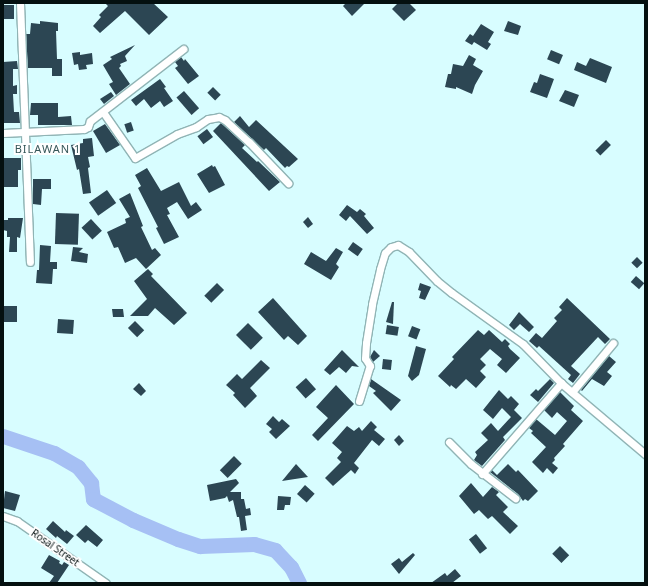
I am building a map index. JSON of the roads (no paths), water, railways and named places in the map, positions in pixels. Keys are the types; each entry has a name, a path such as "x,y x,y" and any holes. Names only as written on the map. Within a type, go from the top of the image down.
{"street":[{"path":"20,3 30,262"},
{"path":"3,133 84,130 88,127 90,121 183,49"},
{"path":"102,112 135,158 177,134 208,119 219,117 225,120 249,142 288,183"},
{"path":"359,401 370,366 365,358 372,304 385,253 394,245 402,246 452,294 523,344 561,383 645,454"},
{"path":"572,392 613,343"},
{"path":"482,474 561,383"},
{"path":"449,442 482,474 515,498"},
{"name":"Rosal Street","path":"3,516 17,521 106,583"}],"waterway":[{"path":"3,436 54,453 78,467 91,483 93,499 133,520 178,539 200,546 254,544 275,550 291,567 299,583"}],"district":[{"name":"BILAWAN 1","path":"48,149"}]}
